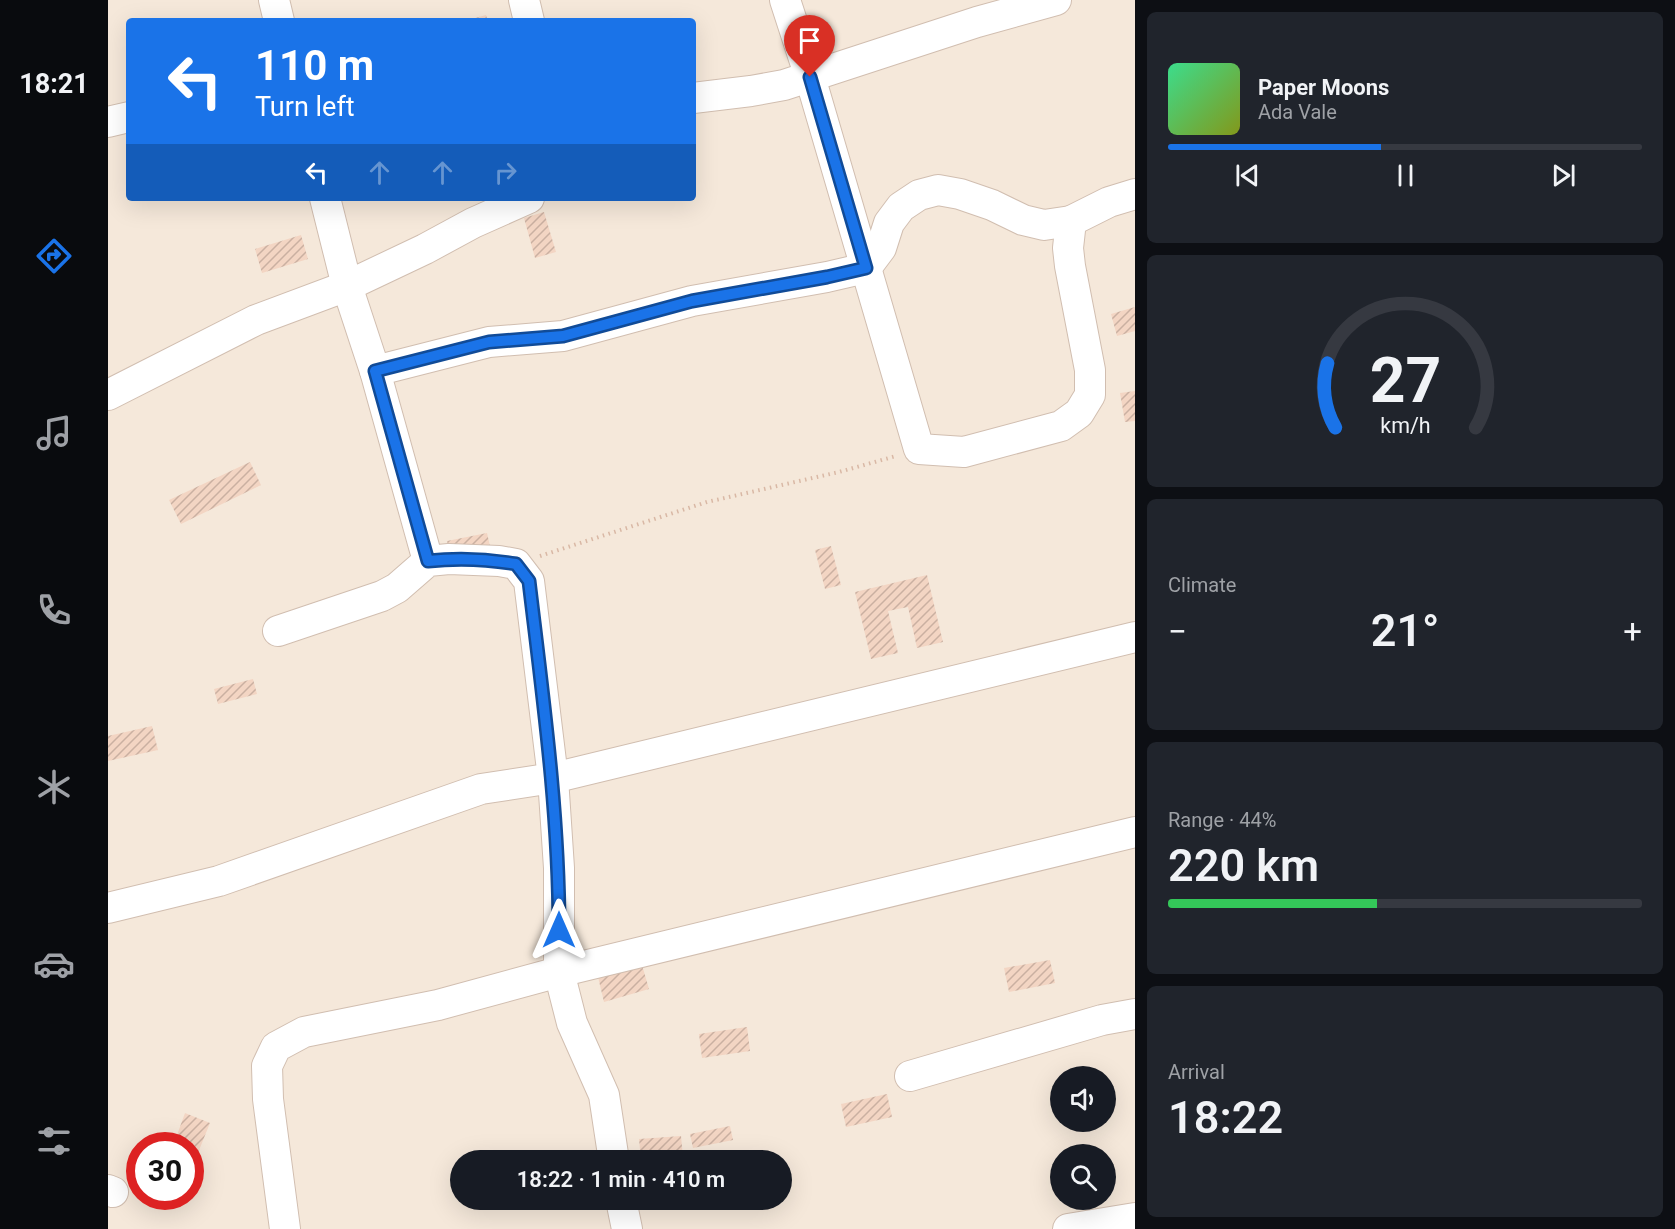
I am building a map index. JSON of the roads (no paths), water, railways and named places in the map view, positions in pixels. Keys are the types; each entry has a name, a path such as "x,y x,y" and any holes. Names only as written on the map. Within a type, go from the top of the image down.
{"street":[{"path":"274,0 278,18"},
{"path":"524,0 528,18"},
{"path":"785,0 810,77 919,449 964,452 1061,426 1079,413 1090,395 1090,370 1070,266 1068,249 1071,220"},
{"path":"696,98 752,91 810,77 977,22 1019,5 1056,0"},
{"path":"108,122 126,118"},
{"path":"375,371 489,342 563,336 692,301 866,268 881,248 890,223 901,207 919,195 938,190 960,194 992,205 1023,220 1044,225 1071,220 1109,202 1135,194"},
{"path":"326,201 347,286 375,371 428,561"},
{"path":"110,388 256,320 347,286 522,201"},
{"path":"278,631 382,596 396,588 428,561 449,559 516,564 529,581 553,778 559,868 559,972 572,1023 604,1095 612,1150"},
{"path":"108,908 219,881 481,789 553,778 1135,637"},
{"path":"285,1229 268,1099 267,1066 276,1047 304,1032 438,1005 559,972 1135,832"},
{"path":"910,1076 1102,1020 1135,1014"},
{"path":"623,1210 627,1229"},
{"path":"1068,1229 1135,1218"}]}
